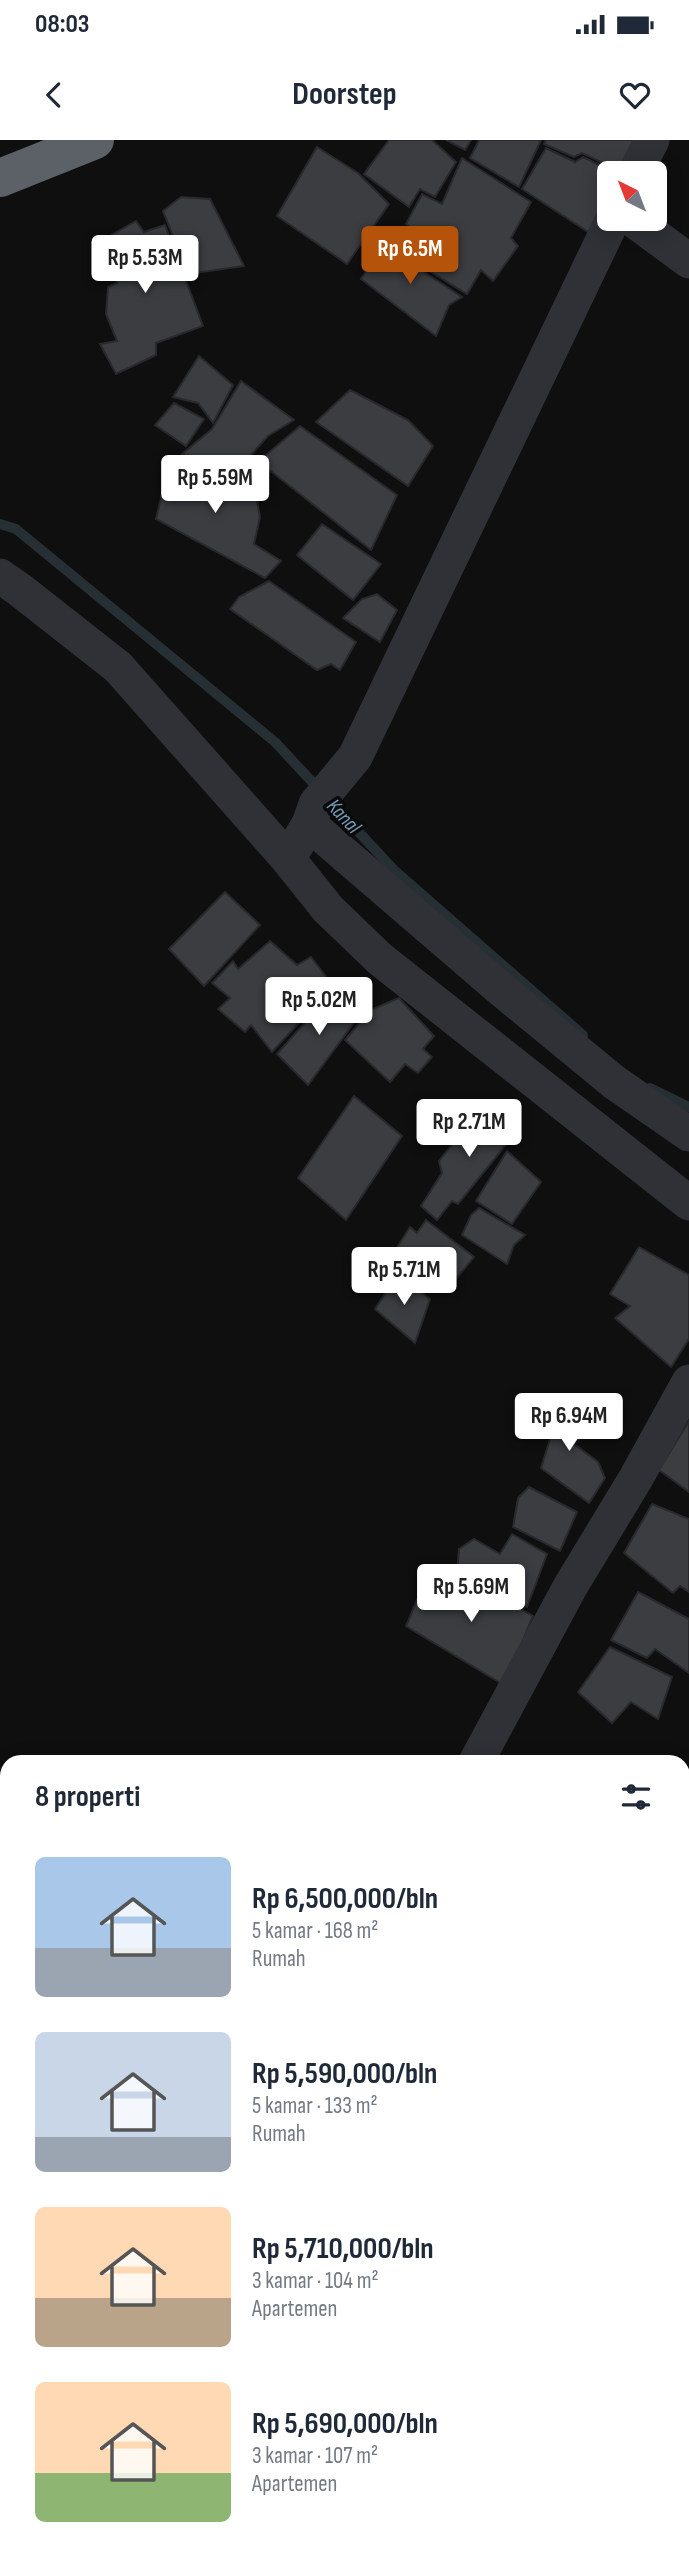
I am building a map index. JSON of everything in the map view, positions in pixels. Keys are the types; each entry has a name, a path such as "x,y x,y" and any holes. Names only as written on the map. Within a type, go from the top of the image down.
{"highway":[{"path":"0,178 95,140"}],"street":[{"path":"641,161 652,140"},
{"path":"288,859 312,814 355,757 607,231"},
{"path":"648,231 689,261"},
{"path":"0,576 118,667 288,859 328,909 380,958 689,1203"},
{"path":"312,814 502,990 614,1082 689,1134"},
{"path":"480,1755 569,1587 636,1478 689,1382"}],"building":[{"path":"389,140 432,140 456,162 435,197 420,189 409,207 364,174"},
{"path":"446,140 471,140 465,150"},
{"path":"479,140 541,140 519,187 470,158"},
{"path":"546,140 642,140 631,161 599,161 582,153 574,157 544,144"},
{"path":"317,147 358,173 389,204 347,264 277,216"},
{"path":"546,148 575,162 583,157 597,164 599,231 596,237 522,189"},
{"path":"462,158 531,202 511,238 518,246 493,281 481,270 467,294 413,261 426,237 406,224 422,194 442,204"},
{"path":"181,197 210,199 244,266 188,274 163,211"},
{"path":"136,221 144,232 165,225 203,326 156,343 156,355 116,374 100,344 117,341 106,314 108,287 117,283 104,256 106,238"},
{"path":"407,237 417,247 409,262 462,297 449,305 436,336 361,279 377,254"},
{"path":"199,356 233,385 213,423 198,403 173,397"},
{"path":"241,381 294,420 268,436 242,465 236,459 223,475 182,454 212,429"},
{"path":"350,390 408,420 433,446 408,486 316,422"},
{"path":"174,403 204,419 186,446 155,425"},
{"path":"300,426 397,495 371,550 263,465 266,455"},
{"path":"184,459 256,496 260,517 254,544 281,561 265,578 156,519 168,469"},
{"path":"322,524 381,564 353,600 297,555"},
{"path":"269,581 356,642 340,670 331,664 317,670 230,609 239,597"},
{"path":"377,594 397,610 380,642 343,618 362,599"},
{"path":"225,892 260,925 204,986 169,949"},
{"path":"270,941 297,965 311,957 333,986 272,1052 251,1025 245,1032 218,1009 230,998 212,983 233,961 238,969"},
{"path":"334,990 362,1012 308,1085 277,1054"},
{"path":"399,998 434,1036 423,1049 432,1057 418,1073 405,1064 390,1082 345,1040 370,1010"},
{"path":"354,1096 402,1136 346,1220 298,1178"},
{"path":"486,1102 517,1131 458,1204 452,1201 437,1220 421,1206 442,1173 439,1161"},
{"path":"507,1151 541,1182 512,1224 476,1201"},
{"path":"479,1208 525,1235 514,1245 507,1264 462,1235 471,1215"},
{"path":"426,1220 474,1257 445,1292 396,1249 410,1227 417,1233"},
{"path":"639,1247 689,1275 689,1339 671,1367 615,1318 630,1306 610,1294"},
{"path":"398,1274 430,1299 415,1343 375,1309"},
{"path":"548,1402 591,1426 574,1444 598,1462 605,1478 589,1503 541,1468 552,1433 536,1422"},
{"path":"689,1421 689,1492 659,1470"},
{"path":"529,1487 577,1512 560,1551 513,1527 518,1498"},
{"path":"652,1504 689,1519 689,1592 680,1586 673,1593 624,1553"},
{"path":"512,1534 547,1554 527,1607 457,1574 459,1549 474,1539 500,1554"},
{"path":"457,1574 533,1616 504,1685 406,1626 425,1581"},
{"path":"638,1592 689,1619 689,1673 655,1649 647,1658 611,1640"},
{"path":"610,1647 672,1677 658,1719 631,1702 612,1723 578,1692"}],"waterway":[{"name":"Kanal","path":"0,524 16,529 275,742 394,870 583,1035"},
{"name":"Kanal","path":"650,1088 689,1107"}]}
